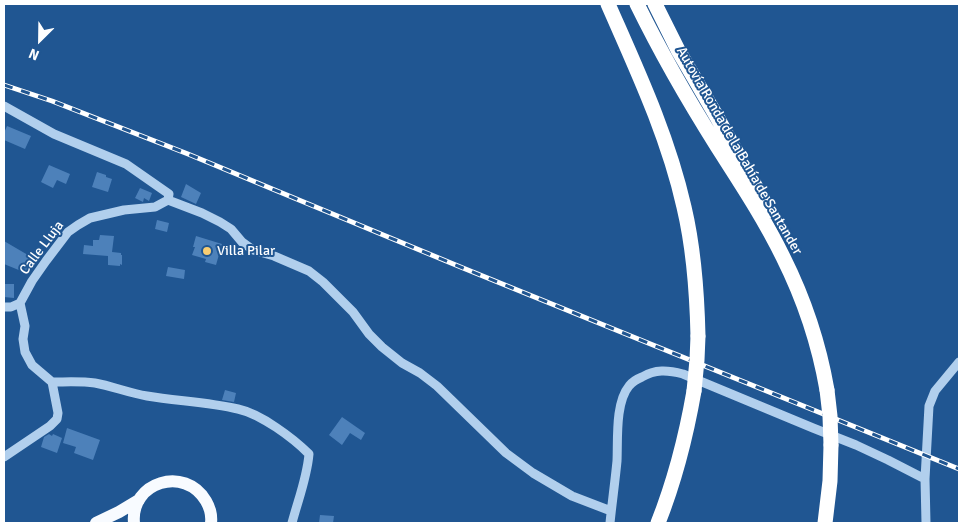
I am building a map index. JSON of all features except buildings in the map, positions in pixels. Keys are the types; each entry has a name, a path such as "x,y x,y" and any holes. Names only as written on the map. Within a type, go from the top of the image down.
{"highway":[{"path":"597,4 678,183"},
{"path":"608,4 663,134 685,208 696,283 698,336 694,391 680,460 658,523"},
{"name":"Autovía Ronda de la Bahía de Santander","path":"637,4 678,82 784,257 804,304 819,353 827,390 830,416 830,481 825,523"},
{"path":"654,4 781,235 804,292 812,318 819,353"}],"main road":[{"path":"96,523 139,500 154,486 168,481 186,483 203,495 209,505 213,522"},
{"path":"134,523 135,510 139,500"}],"street":[{"path":"4,106 54,134 126,164 169,194 168,200 220,222 231,229 253,250 290,262 308,271 323,282 353,312 369,334 382,347 437,386 506,453 540,477 572,496 611,511"},
{"name":"Calle Lluja","path":"20,303 32,281 61,241 68,232 78,225 90,218 124,210 155,207 168,200"},
{"path":"4,307 11,307 20,303 25,326 24,352 32,365 52,382 58,413 57,419 50,426 4,457"},
{"path":"926,523 929,406 935,390 959,362"},
{"path":"610,523 622,399 630,385 646,374 659,371 683,374 856,445 926,479"},
{"path":"52,382 94,383 139,395 171,400 194,401 240,409 259,418 298,442 309,454 305,478 292,523"}],"railway":[{"path":"4,85 52,101 188,154 463,268 959,469"}],"place":[{"name":"Villa Pilar","path":"207,251"}]}
